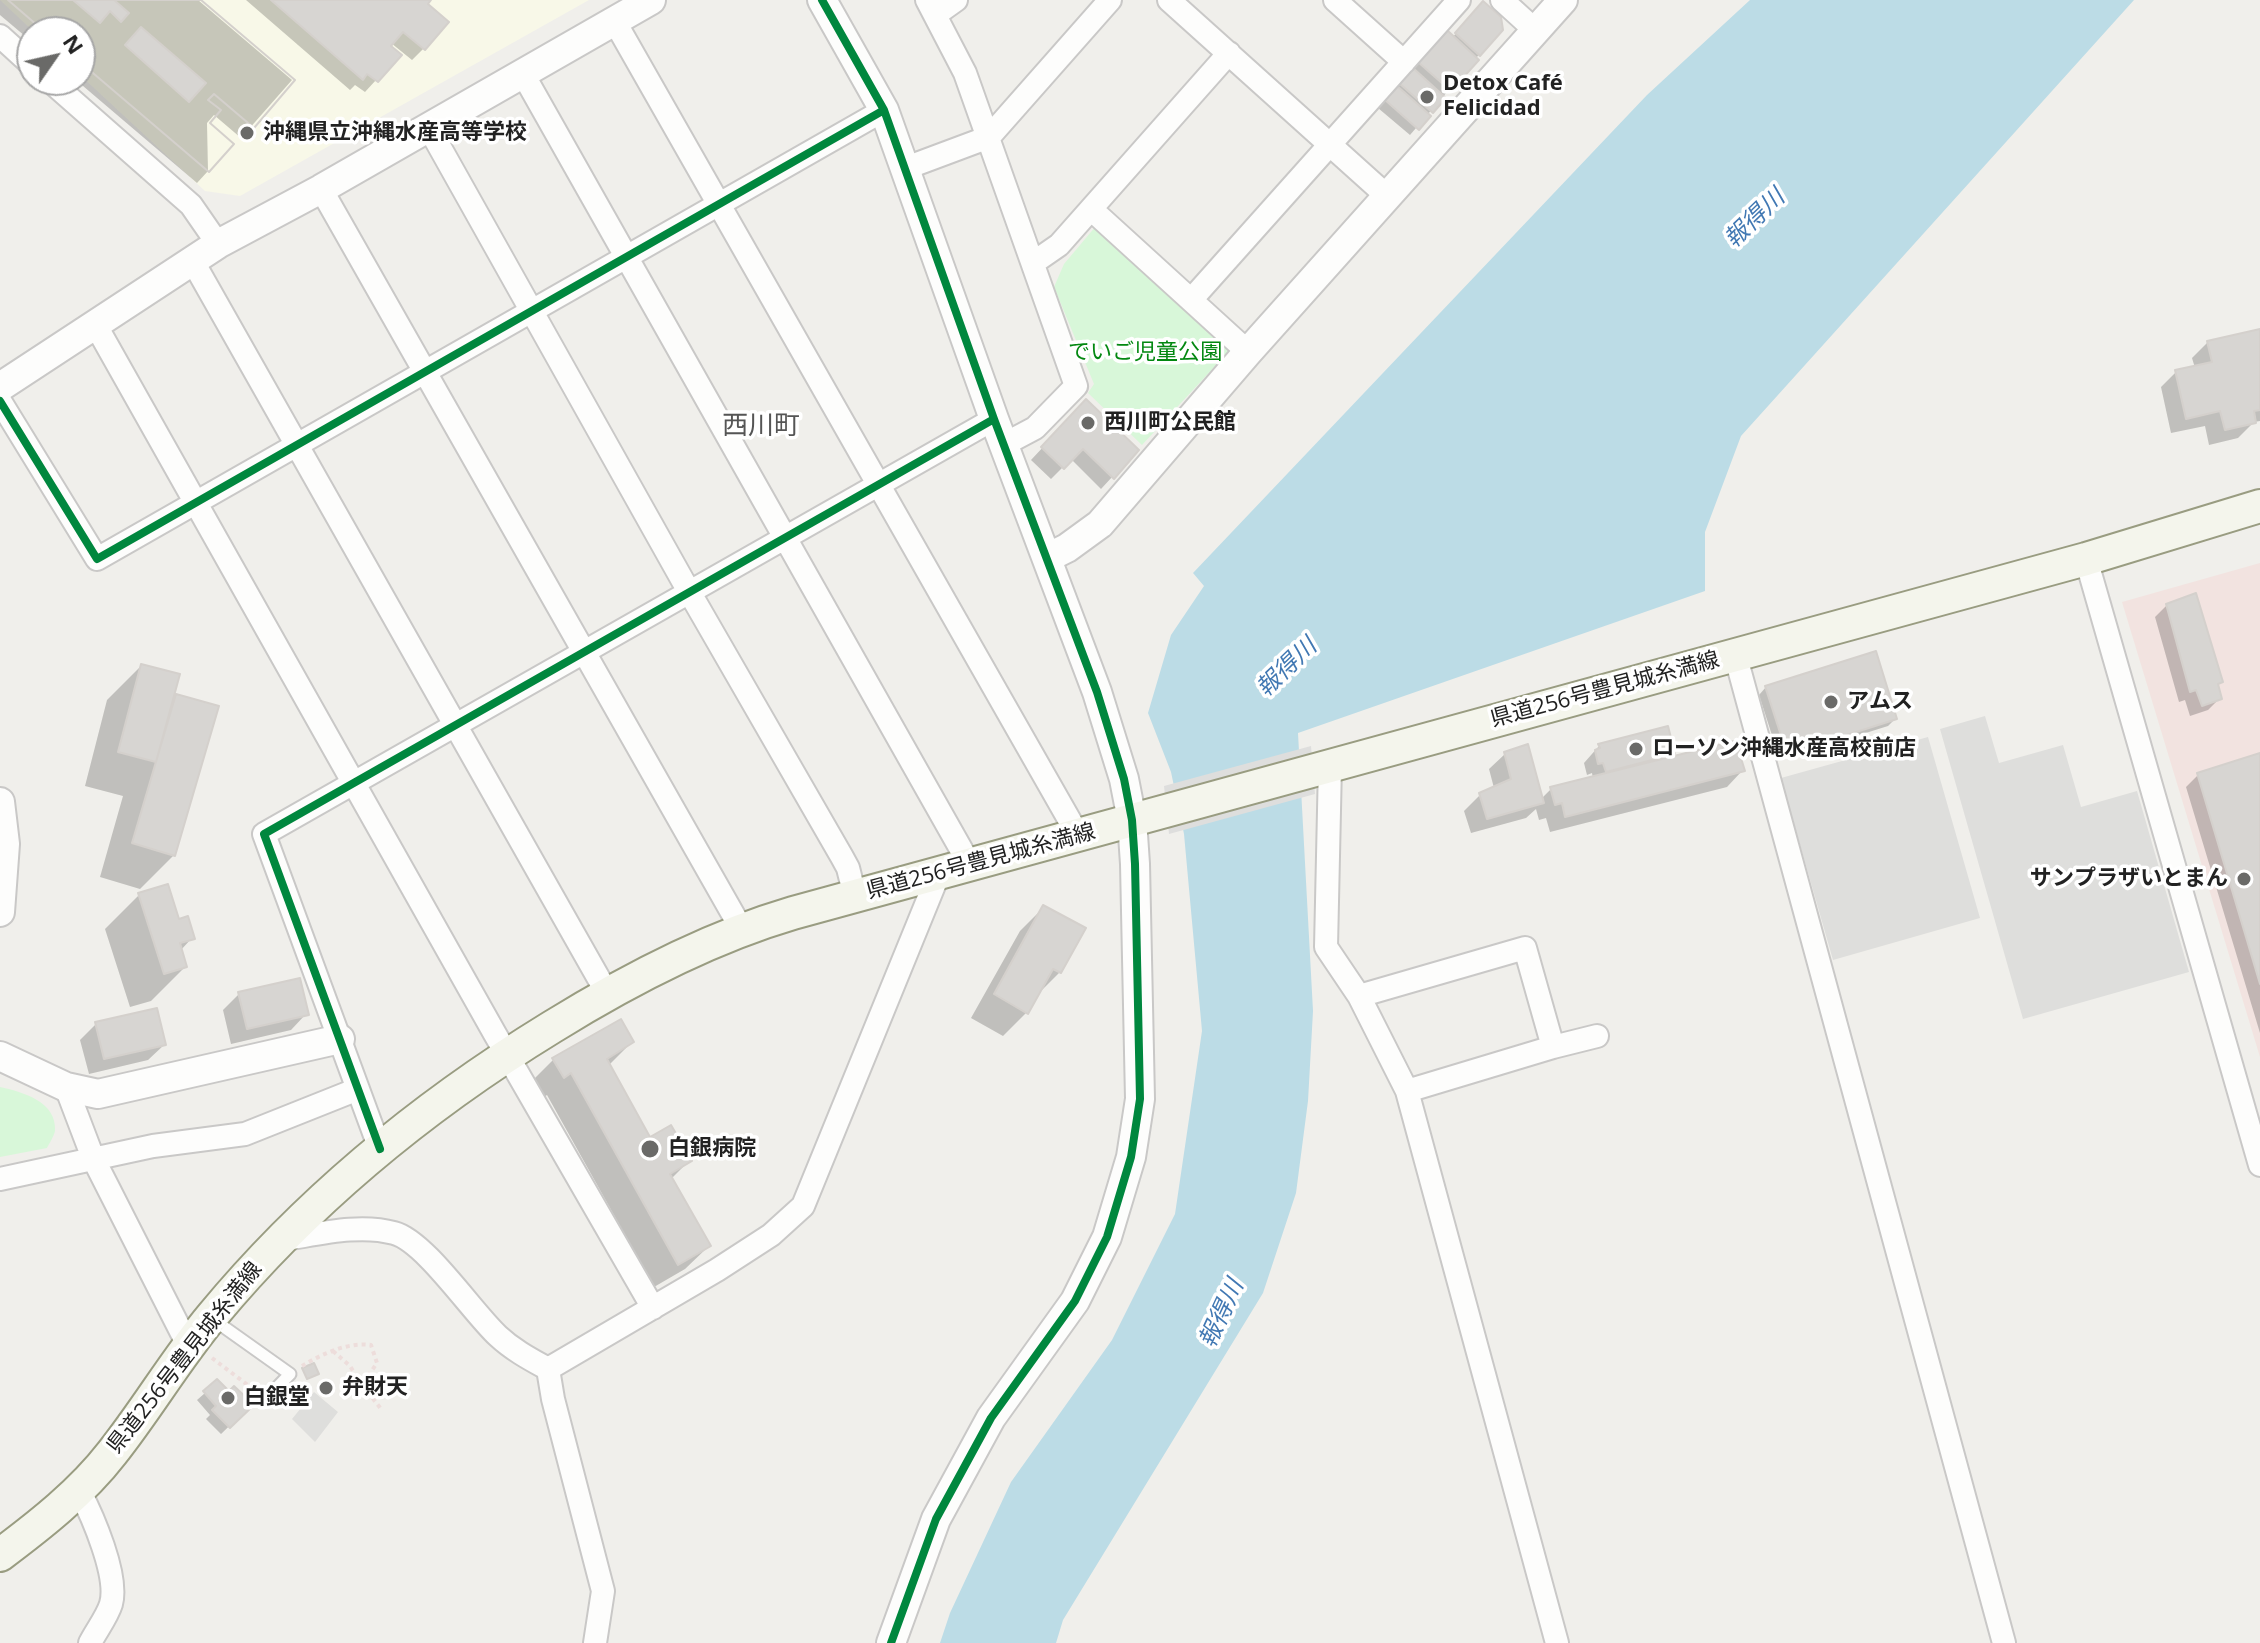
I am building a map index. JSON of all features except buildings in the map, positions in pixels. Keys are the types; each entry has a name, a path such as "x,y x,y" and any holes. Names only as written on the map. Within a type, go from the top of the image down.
{"main road":[{"name":"県道256号豊見城糸満線","path":"0,1555 79,1490 111,1455 202,1353 211,1317 278,1240 324,1195 380,1149 507,1055 607,993 742,930 1165,810 2086,559 2260,506"}],"street":[{"path":"0,387 218,244 321,189 651,0"},
{"path":"822,0 884,110 906,168 998,432 1108,724 1132,820 1140,1099 1131,1157 1107,1237 1075,1301 991,1418 936,1519 891,1643"},
{"path":"380,1149 264,834 878,484 998,432 1035,428 1076,386 965,73 931,8 956,0"},
{"path":"906,168 989,137 1110,0"},
{"path":"1169,0 1387,196"},
{"path":"1335,0 1404,62"},
{"path":"1191,300 1459,0"},
{"path":"1502,0 1536,31"},
{"path":"1047,558 1100,524 1248,352 1563,0"},
{"path":"615,22 1078,835"},
{"path":"0,36 16,50"},
{"path":"1033,263 1059,245 1092,210 1229,53"},
{"path":"523,74 970,865"},
{"path":"67,96 191,205 218,244"},
{"path":"0,401 97,559 884,110"},
{"path":"429,128 842,857 855,896"},
{"path":"321,189 742,930"},
{"path":"1092,210 1248,352"},
{"path":"192,260 607,993"},
{"path":"95,324 653,1308"},
{"path":"2086,559 2260,1165"},
{"path":"1735,654 2004,1643"},
{"path":"1321,767 1326,947 1359,996 1407,1091 1557,1643"},
{"path":"0,802 5,844 0,912"},
{"path":"548,1369 771,1235 803,1206 939,873"},
{"path":"1359,996 1525,948 1553,1047"},
{"path":"1407,1091 1597,1036"},
{"path":"0,1056 66,1087 98,1094 340,1039"},
{"path":"66,1087 93,1158 202,1353"},
{"path":"0,1179 153,1146 245,1134 358,1089"},
{"path":"278,1240 362,1229 396,1233 428,1258 497,1335 518,1352 548,1369"},
{"path":"548,1369 603,1591 595,1643"},
{"path":"79,1490 90,1513 113,1584 111,1605 90,1643"}],"lane":[{"path":"211,1317 290,1374 266,1399"}],"path":[{"path":"290,1374 321,1354 362,1344 371,1345 377,1363 362,1385"},
{"path":"333,1351 350,1366 382,1410"},
{"path":"202,1353 266,1399"}],"shaded area":[{"name":"沖縄県立沖縄水産高等学校","path":"0,0 589,0 240,196 205,191 96,90 96,16 17,16"},
{"path":"2260,563 2260,1057 2122,602"},
{"path":"1985,716 1999,763 2063,745 2081,807 2137,791 2189,972 2023,1019 1940,729"},
{"path":"1928,737 1980,918 1833,960 1781,778"},
{"path":"314,1392 338,1412 315,1442 292,1419"}],"green space":[{"name":"でいご児童公園","path":"1096,226 1230,350 1142,445 1088,393 1094,384 1054,287 1064,264"},
{"path":"0,1087 36,1100 50,1112 55,1131 47,1148 0,1157"}],"water":[{"name":"報得川","path":"1750,0 2134,0 1741,436 1705,532 1705,591 1298,733 1313,1011 1308,1101 1296,1193 1263,1293 1063,1620 1056,1643 940,1643 950,1613 1011,1482 1112,1340 1175,1214 1202,1031 1184,834 1171,772 1148,713 1171,635 1204,586 1193,573 1647,95"}],"pier":[{"path":"1311,746 1315,794 1169,834 1164,786"}],"cycle path":[{"path":"822,0 884,110 994,419 1097,692 1124,779 1132,820 1135,864 1140,1099 1131,1157 1107,1237 1075,1301 991,1418 936,1519 891,1643"},
{"path":"0,401 97,559 884,110"},
{"path":"380,1149 264,834 994,419"}],"place":[{"name":"Detox Café Felicidad","path":"1427,97"},
{"name":"沖縄県立沖縄水産高等学校","path":"247,133"},
{"name":"西川町公民館","path":"1088,423"},
{"name":"アムス","path":"1831,702"},
{"name":"ローソン沖縄水産高校前店","path":"1636,749"},
{"name":"サンプラザいとまん","path":"2244,879"},
{"name":"白銀病院","path":"650,1149"},
{"name":"弁財天","path":"326,1388"},
{"name":"白銀堂","path":"228,1398"}],"district":[{"name":"西川町","path":"761,427"}]}
